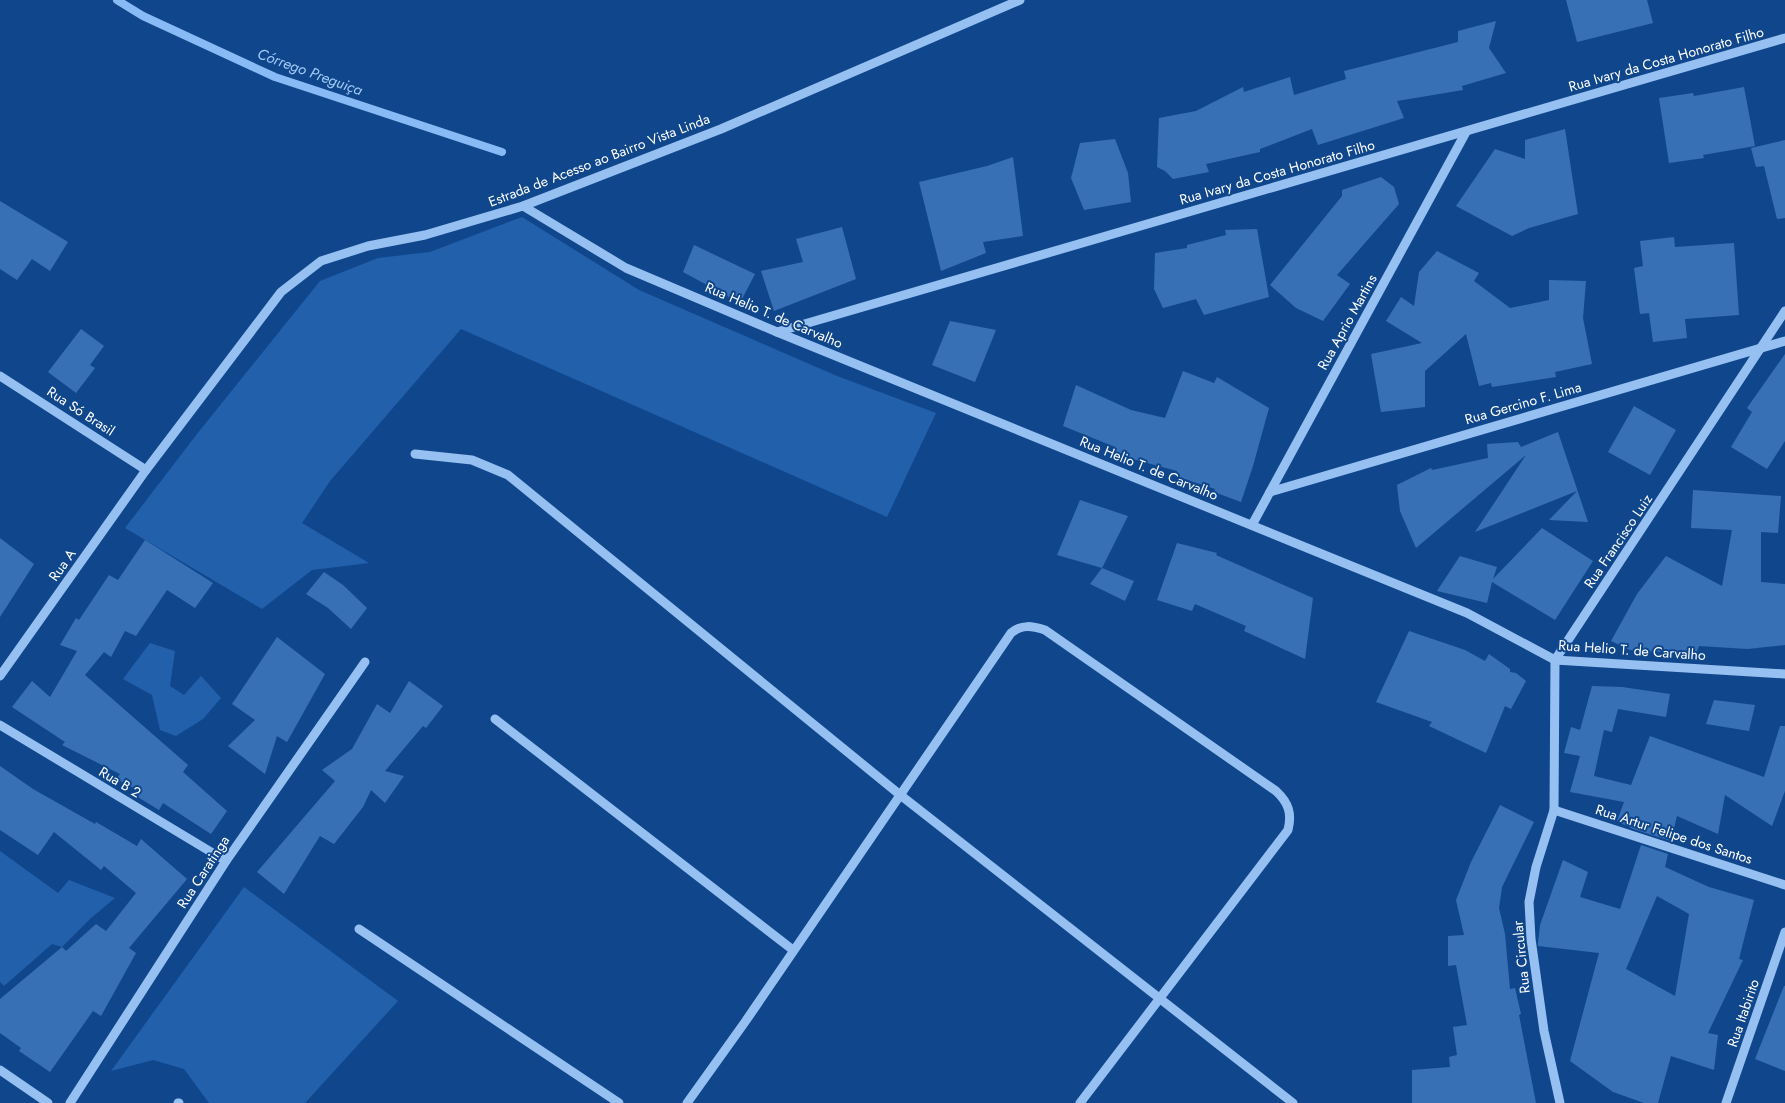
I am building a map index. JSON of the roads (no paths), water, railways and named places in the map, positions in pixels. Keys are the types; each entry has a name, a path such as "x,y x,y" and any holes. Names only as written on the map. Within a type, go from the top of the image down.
{"street":[{"name":"Estrada de Acesso ao Bairro Vista Linda","path":"146,470 281,292 321,261 368,246 425,235 523,206 721,128 1020,0"},
{"name":"Rua Ivary da Costa Honorato Filho","path":"777,332 1785,38"},
{"name":"Rua Aprio Martins","path":"1252,525 1466,132"},
{"name":"Rua Helio T. de Carvalho","path":"523,206 626,268 777,332 1467,613 1555,660 1785,674"},
{"name":"Rua Francisco Luiz","path":"1555,660 1764,346 1785,311"},
{"name":"Rua Gercino F. Lima","path":"1270,492 1785,341"},
{"name":"Rua Só Brasil","path":"0,376 146,470"},
{"path":"415,454 472,460 508,475 899,794 1293,1103"},
{"name":"Rua A","path":"0,676 146,470"},
{"path":"687,1103 1011,633 1016,628 1029,625 1045,630 1276,791 1286,800 1291,817 1288,830 1080,1103"},
{"path":"1554,810 1555,660"},
{"name":"Rua Caratinga","path":"70,1103 226,861 366,662"},
{"path":"495,720 793,950"},
{"name":"Rua B 2","path":"0,726 226,861"},
{"name":"Rua Artur Felipe dos Santos","path":"1554,810 1785,884"},
{"name":"Rua Circular","path":"1554,810 1536,867 1529,902 1531,939 1544,1031 1561,1103"},
{"path":"359,928 618,1103"},
{"name":"Rua Itabirito","path":"1726,1103 1785,932"},
{"path":"0,1070 48,1103"}],"waterway":[{"name":"Córrego Preguiça","path":"117,0 143,16 275,77 502,152"}]}
